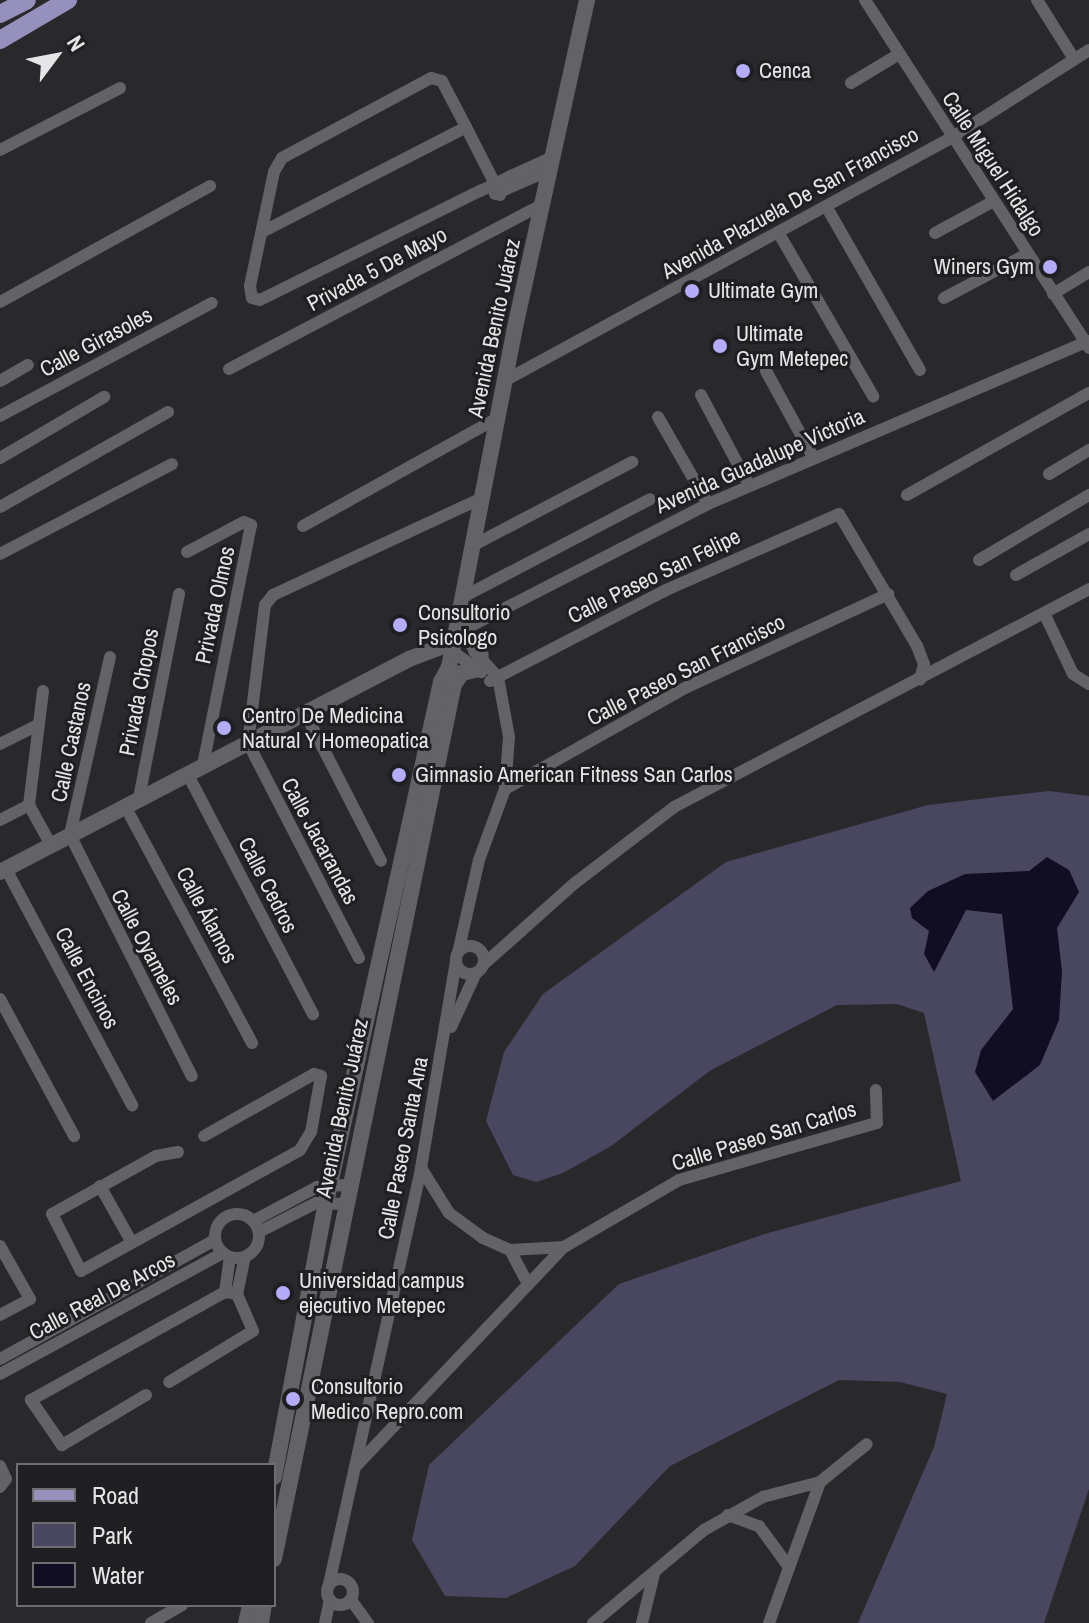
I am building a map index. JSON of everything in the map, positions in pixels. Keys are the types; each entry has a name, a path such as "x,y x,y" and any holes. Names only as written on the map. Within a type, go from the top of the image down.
{"main road":[{"path":"2,8 27,0"},
{"path":"1,39 68,0"},
{"name":"Avenida Benito Juárez","path":"276,1466 326,1202 441,682 453,641 496,419 587,0"},
{"path":"3,871 305,713 453,641 489,674"},
{"name":"Avenida Benito Juárez","path":"276,1549 344,1204 454,684 453,641"},
{"path":"454,684 462,673 489,674"}],"street":[{"name":"Calle Miguel Hidalgo","path":"865,0 992,202 1088,344"},
{"path":"1037,0 1074,59"},
{"name":"Avenida Plazuela De San Francisco","path":"504,381 951,138 1089,50"},
{"path":"851,83 899,54"},
{"path":"497,190 442,81 431,78 282,158 250,286 256,300 480,191 497,190 552,164"},
{"path":"0,150 120,88"},
{"path":"262,232 466,127"},
{"path":"0,302 210,186"},
{"path":"935,233 992,202"},
{"name":"Privada 5 De Mayo","path":"229,369 543,204"},
{"path":"826,206 920,370"},
{"path":"778,232 873,396"},
{"path":"944,298 1027,254"},
{"path":"1053,294 1089,272"},
{"name":"Calle Girasoles","path":"0,416 212,303"},
{"name":"Avenida Guadalupe Victoria","path":"453,641 708,504 813,457 1088,344"},
{"path":"0,381 28,365"},
{"path":"766,371 813,457"},
{"path":"907,495 1089,393"},
{"path":"701,395 749,485"},
{"path":"0,458 104,397"},
{"path":"0,507 168,412"},
{"path":"658,417 708,504"},
{"path":"303,526 496,419"},
{"path":"1049,474 1089,450"},
{"path":"472,546 632,462"},
{"path":"0,554 172,464"},
{"path":"979,560 1089,495"},
{"path":"248,743 269,597 482,498"},
{"path":"461,598 650,499"},
{"name":"Calle Paseo San Felipe","path":"489,674 666,590 839,514 888,594"},
{"name":"Privada Olmos","path":"187,552 244,522 251,525 203,766"},
{"path":"1016,575 1089,534"},
{"path":"457,958 466,973 478,958 514,934 674,807 952,664 1089,589"},
{"name":"Privada Chopos","path":"132,802 179,594"},
{"path":"888,594 924,664 920,680"},
{"name":"Calle Paseo San Francisco","path":"505,789 685,688 888,594"},
{"path":"1045,615 1073,674 1089,684"},
{"path":"453,641 489,674"},
{"path":"917,646 933,659 952,664"},
{"name":"Calle Castanos","path":"70,835 110,657"},
{"name":"Calle Paseo Santa Ana","path":"329,1584 421,1168 469,902 505,789 509,737 489,674"},
{"path":"43,691 29,805 51,845"},
{"path":"305,713 381,861"},
{"path":"0,744 38,725"},
{"name":"Calle Jacarandas","path":"248,743 359,958"},
{"name":"Calle Cedros","path":"188,775 313,1014"},
{"name":"Calle Álamos","path":"132,802 252,1043"},
{"path":"0,820 29,805"},
{"name":"Calle Oyameles","path":"70,835 192,1076"},
{"name":"Calle Encinos","path":"3,871 132,1105"},
{"name":"Calle Paseo Santa Ana","path":"445,1041 478,958 469,902"},
{"path":"457,958 478,958"},
{"path":"0,999 74,1136"},
{"path":"178,1152 156,1156 52,1214 78,1268 88,1270 131,1241 201,1209 307,1142 321,1076 314,1074 204,1136"},
{"name":"Calle Paseo San Carlos","path":"355,1467 564,1247 679,1180 877,1123 876,1090"},
{"path":"421,1168 449,1213 510,1250 528,1284"},
{"path":"256,1226 331,1182 348,1185"},
{"path":"100,1186 131,1241"},
{"path":"234,1190 237,1214"},
{"path":"256,1226 326,1202 344,1204"},
{"path":"201,1209 220,1222"},
{"path":"237,1214 256,1226"},
{"path":"169,1382 253,1331 231,1293 227,1255 215,1240 220,1222 237,1214"},
{"path":"146,1395 62,1445 31,1400 231,1293 245,1257 257,1247 256,1226"},
{"name":"Calle Real De Arcos","path":"0,1359 215,1240"},
{"path":"0,1246 30,1299 0,1315"},
{"path":"510,1250 564,1247"},
{"path":"227,1255 245,1257"},
{"name":"Calle Real De Arcos","path":"0,1374 227,1255"},
{"path":"593,1623 728,1515 775,1493 820,1482 867,1444"},
{"path":"0,1466 6,1479 0,1487"},
{"path":"769,1623 820,1482"},
{"path":"728,1515 759,1526 789,1567"},
{"name":"Calle Paseo Santa Ana","path":"339,1544 345,1579"},
{"path":"642,1623 654,1574"},
{"path":"325,1623 330,1600 329,1584 345,1579 354,1590 351,1600"},
{"path":"330,1600 338,1605 351,1600"},
{"path":"351,1600 368,1623"},
{"path":"151,1623 179,1607"}],"green space":[{"path":"1049,791 1089,796 1089,1489 1044,1623 858,1623 934,1447 947,1394 900,1382 839,1380 670,1466 575,1566 506,1598 445,1596 412,1540 429,1465 619,1284 768,1233 961,1181 924,1013 897,1004 837,1005 711,1070 611,1146 563,1173 536,1182 513,1175 486,1121 504,1052 543,994 726,862 928,805"}],"water":[{"path":"1047,857 1069,870 1079,892 1057,928 1062,971 1059,1020 1040,1065 993,1101 975,1072 981,1050 1013,1009 1002,914 966,910 934,972 924,954 929,931 912,918 910,908 928,891 965,874 1029,871"}],"place":[{"name":"Cenca","path":"743,71"},
{"name":"Winers Gym","path":"1050,267"},
{"name":"Ultimate Gym","path":"692,291"},
{"name":"Ultimate Gym Metepec","path":"720,346"},
{"name":"Consultorio Psicologo","path":"400,625"},
{"name":"Centro De Medicina Natural Y Homeopatica","path":"224,728"},
{"name":"Gimnasio American Fitness San Carlos","path":"399,775"},
{"name":"Universidad campus ejecutivo Metepec","path":"283,1293"},
{"name":"Consultorio Medico Repro.com","path":"293,1399"}]}
